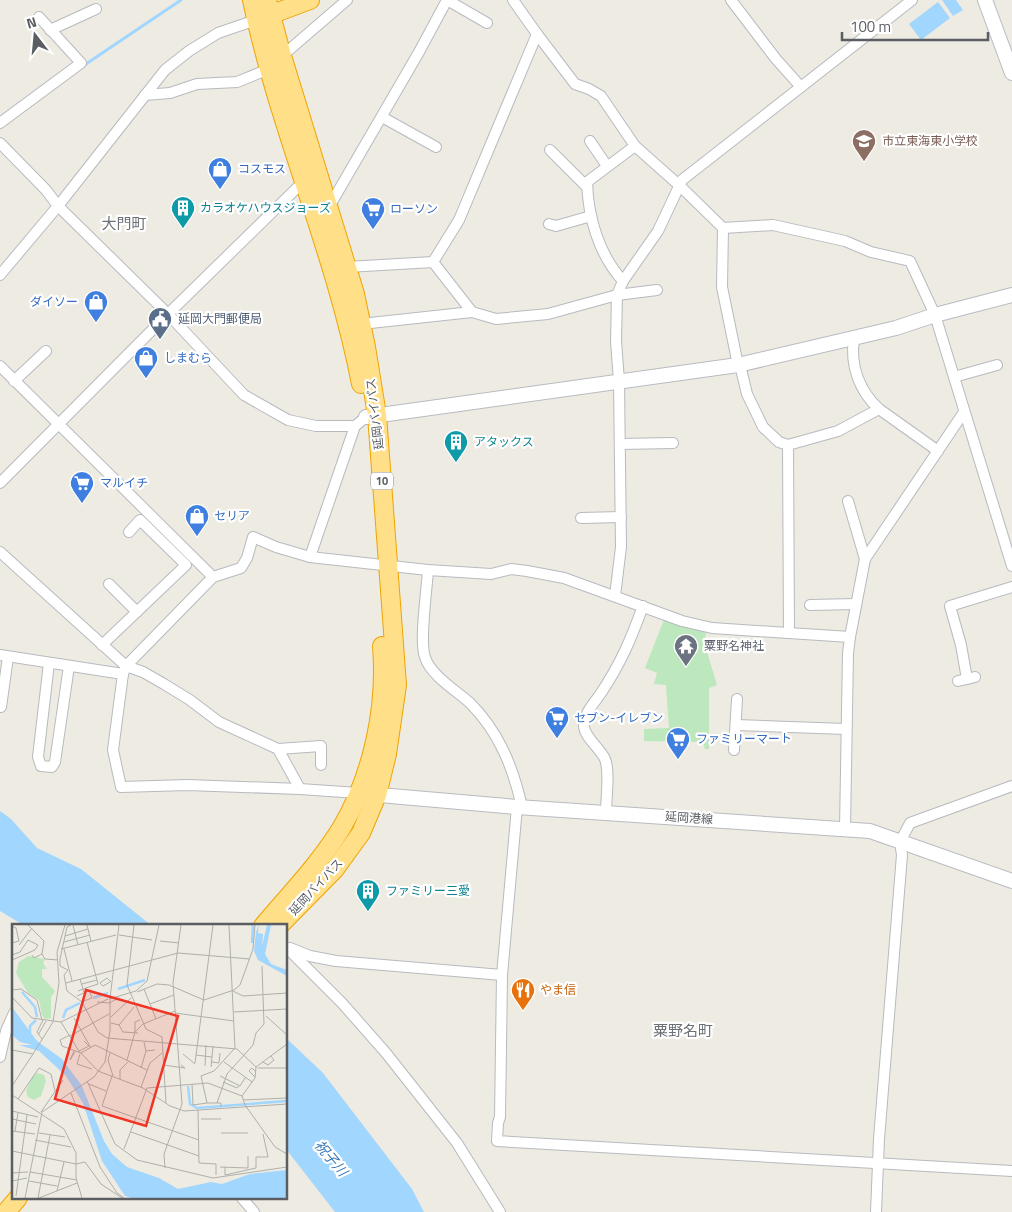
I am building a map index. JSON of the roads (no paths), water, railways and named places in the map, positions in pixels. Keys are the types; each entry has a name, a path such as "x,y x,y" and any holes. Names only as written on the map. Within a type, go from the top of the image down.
{"highway":[{"name":"延岡バイパス","path":"252,0 264,12 282,56 355,294 361,324 366,419"},
{"path":"264,12 310,0"},
{"name":"延岡バイパス","path":"264,12 269,70 347,318 360,382 397,685 387,754 377,795 361,833 335,870 281,924"},
{"name":"延岡バイパス","path":"266,924 311,871 342,827 372,758 382,702 384,661 382,565"},
{"path":"6,1212 16,1200"},
{"path":"20,1212 31,1200"}],"street":[{"path":"145,95 170,93 197,84 237,82 269,70 282,56 347,0"},
{"path":"329,207 447,0 487,23"},
{"path":"513,0 575,84 589,88 601,96 635,146 723,228 722,287 747,394 763,427 774,438 788,445 838,431 878,409"},
{"path":"731,0 776,59 801,87"},
{"path":"615,596 621,548 619,381 616,341 617,295 623,281 658,231 682,180 912,0"},
{"path":"985,0 1012,73"},
{"path":"50,30 96,9"},
{"path":"0,275 58,206 166,70 189,51 218,33 264,12"},
{"path":"0,124 81,63 39,17"},
{"path":"433,262 458,220 537,34"},
{"path":"382,117 436,148"},
{"path":"590,141 607,166"},
{"path":"0,143 46,190 58,206 168,314 244,394 288,420 316,426 739,365 854,339 1012,295"},
{"path":"623,281 612,270 603,251 591,216 586,182 635,146"},
{"path":"550,150 587,187"},
{"path":"0,483 304,181"},
{"path":"549,224 556,226 591,216"},
{"path":"723,228 773,225 845,241 871,252 910,261 936,315 964,412 1008,540 1012,566"},
{"path":"347,268 433,262"},
{"path":"433,262 472,312"},
{"path":"361,324 472,312 496,319 548,314 617,295 657,290"},
{"path":"854,339 853,361 859,384 870,401 878,409 938,451"},
{"path":"14,381 46,351"},
{"path":"954,377 997,365"},
{"path":"0,366 214,577"},
{"path":"845,828 846,729 850,637 865,559 964,412"},
{"path":"310,557 366,419"},
{"path":"620,444 673,443"},
{"path":"788,445 789,633"},
{"path":"848,501 865,559"},
{"path":"581,518 621,517"},
{"path":"102,646 186,565 140,520 129,532"},
{"path":"358,793 300,789 187,786 121,787 113,750 125,670 214,577 241,568 247,558 253,537 276,547 310,557 428,570 492,574 511,569 527,570 564,578 682,621 712,628 850,637"},
{"path":"0,552 102,646 125,670"},
{"path":"428,570 423,639 424,658 437,674 486,721 498,738 518,789 520,807 502,975 500,1117 497,1141 1012,1171"},
{"path":"108,584 137,612"},
{"path":"967,679 961,646 950,606 1012,587"},
{"path":"810,605 856,604"},
{"path":"606,813 607,764 603,754 586,732 584,723 589,711 626,652 643,606"},
{"path":"1,708 4,656 69,666 143,672 190,700 219,722 278,749 321,746 321,765"},
{"path":"49,663 38,757 41,766 52,767 55,762 69,666"},
{"path":"734,750 737,698"},
{"path":"736,724 846,729"},
{"path":"278,749 300,789"},
{"path":"876,1212 878,1163 902,855 900,842 910,823 1012,786"},
{"name":"延岡港線","path":"358,793 520,807 845,828 870,832 1012,881"},
{"path":"288,948 310,956 336,961 502,975"},
{"path":"288,949 342,1003 386,1053 457,1143 500,1212"},
{"path":"0,1057 6,1031 12,1018"},
{"path":"244,1200 254,1212"}],"water":[{"path":"942,0 956,0 963,10 953,16"},
{"path":"938,2 950,18 921,40 909,24"},
{"path":"0,811 11,819 37,848 81,869 150,924 22,924 0,911"},
{"name":"祝子川","path":"288,1040 323,1073 412,1189 424,1212 335,1212 288,1152"}],"waterway":[{"path":"83,66 181,0"}],"place":[{"name":"市立東海東小学校","path":"864,162"},
{"name":"コスモス","path":"220,190"},
{"name":"カラオケハウスジョーズ","path":"183,229"},
{"name":"ローソン","path":"373,230"},
{"name":"ダイソー","path":"96,323"},
{"name":"延岡大門郵便局","path":"160,340"},
{"name":"しまむら","path":"146,379"},
{"name":"アタックス","path":"456,463"},
{"name":"マルイチ","path":"82,504"},
{"name":"セリア","path":"197,537"},
{"name":"粟野名神社","path":"686,667"},
{"name":"セブン-イレブン","path":"557,739"},
{"name":"ファミリーマート","path":"678,760"},
{"name":"ファミリー三愛","path":"368,912"},
{"name":"やま信","path":"523,1011"}],"district":[{"name":"大門町","path":"124,224"},
{"name":"粟野名町","path":"683,1031"}]}
